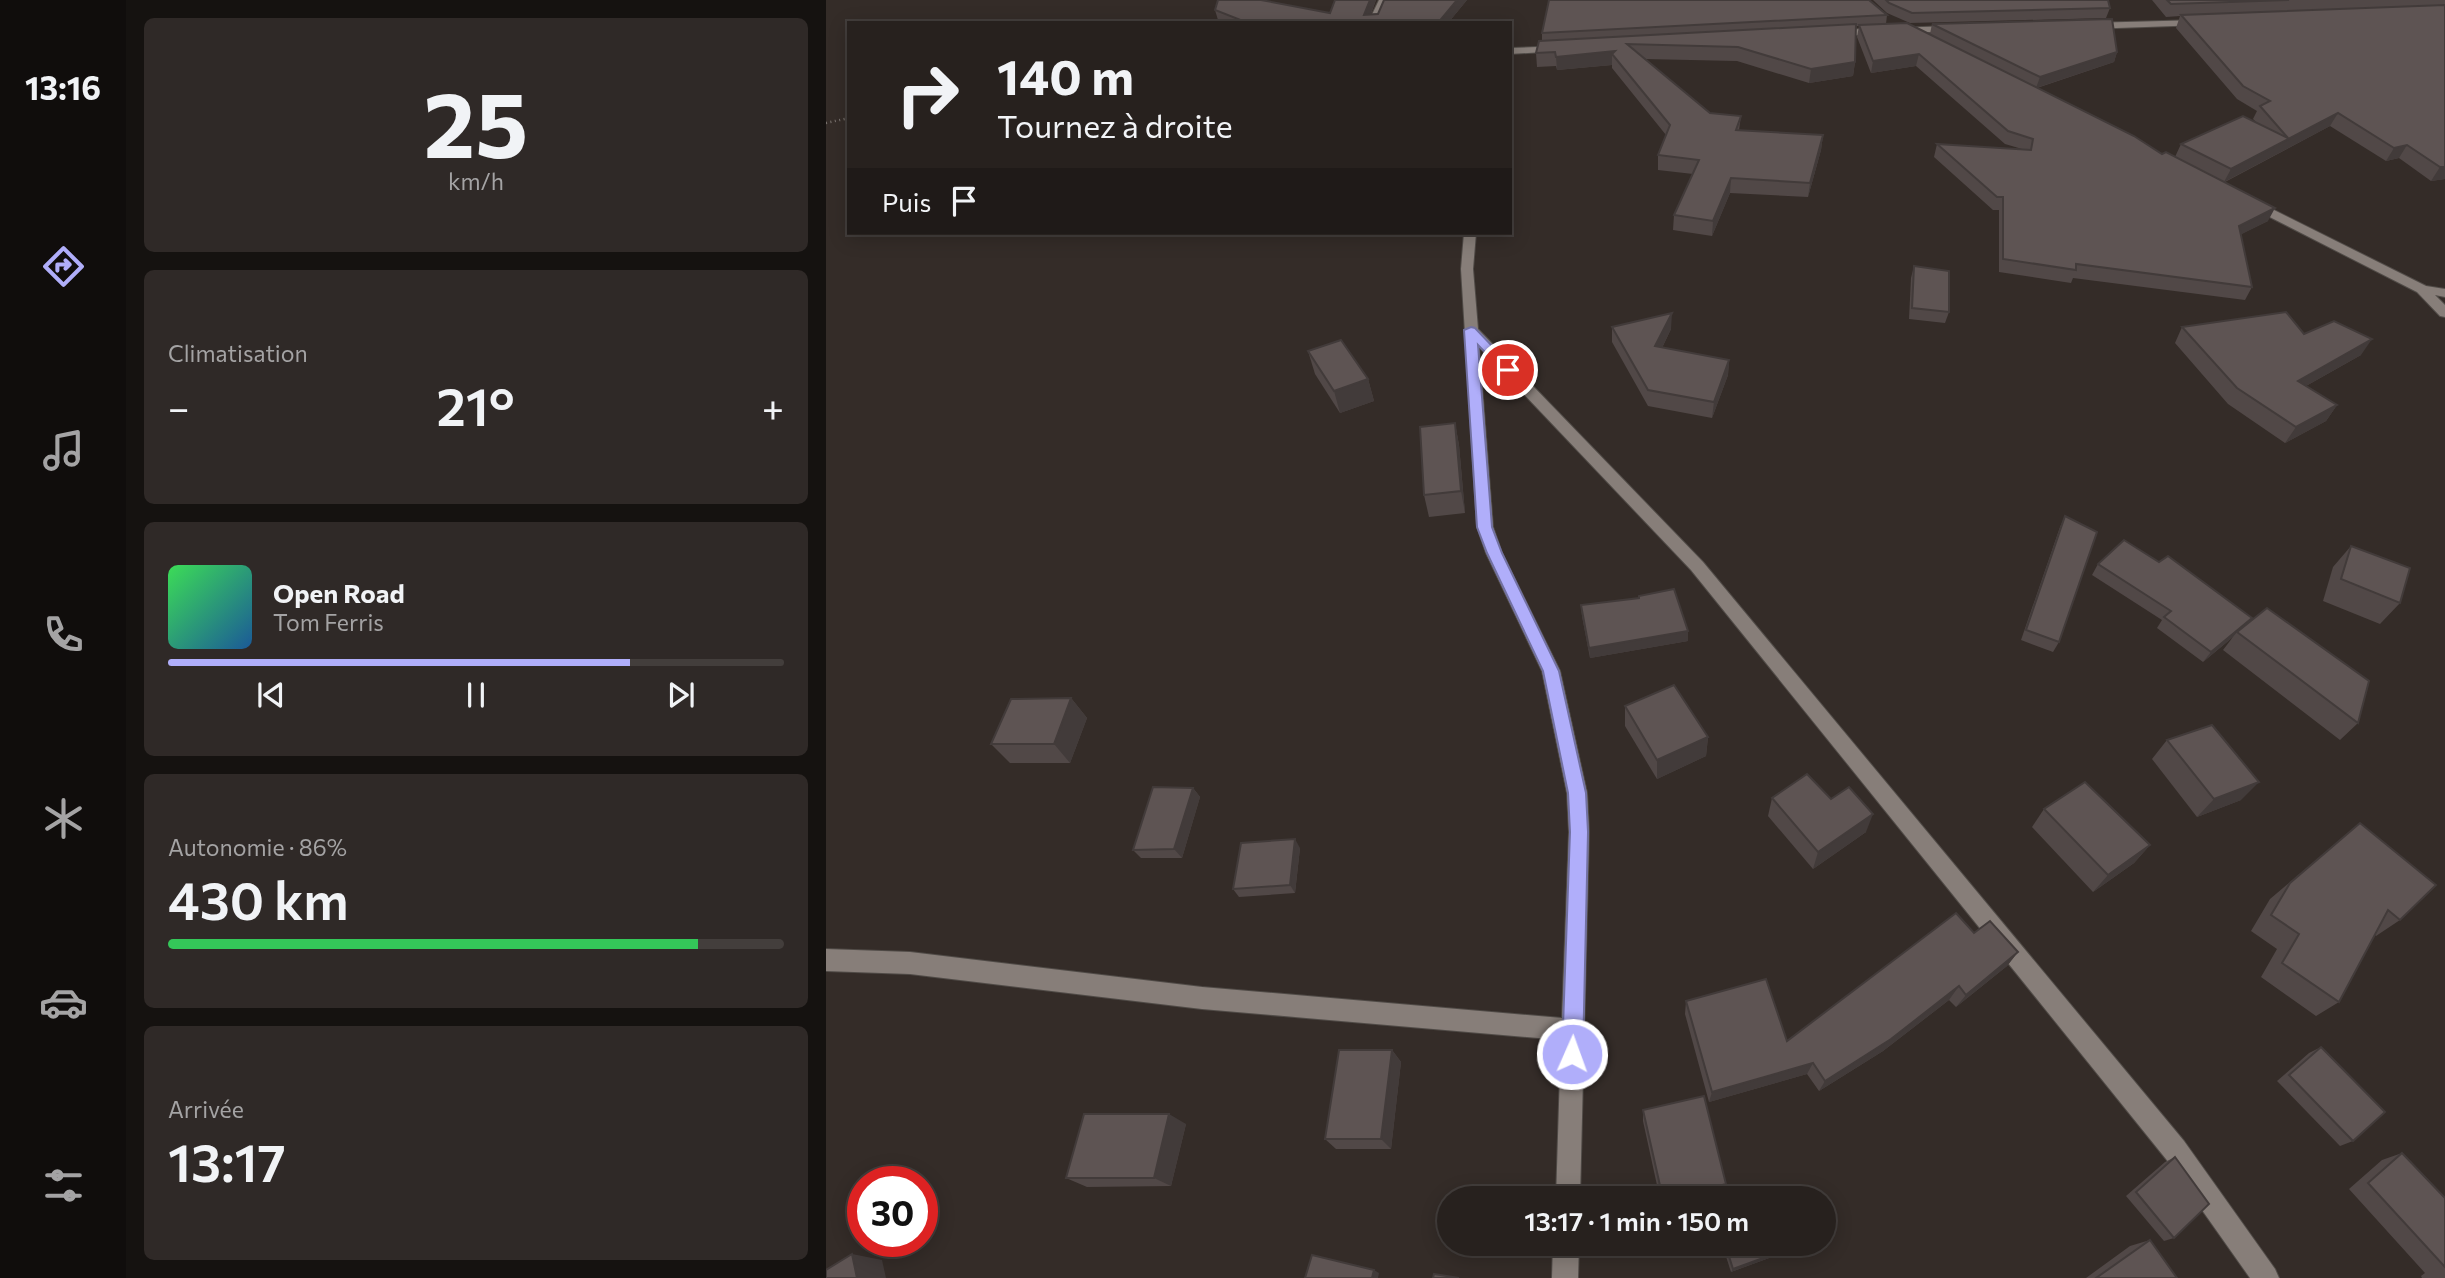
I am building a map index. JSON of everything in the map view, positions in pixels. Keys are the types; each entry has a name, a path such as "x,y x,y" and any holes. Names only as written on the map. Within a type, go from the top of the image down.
{"street":[{"path":"1374,21 1384,0"},
{"path":"1892,21 1932,41"},
{"path":"2071,27 2209,22"},
{"path":"1827,34 1963,28"},
{"path":"1512,51 1565,48"},
{"path":"2239,196 2422,289 2445,293"},
{"path":"1469,235 1467,269 1485,527 1494,553 1551,671 1577,793 1579,832 1568,1186"},
{"path":"2422,289 2445,313"},
{"path":"1471,330 1697,566 2175,1150 2266,1278"},
{"path":"826,960 910,962 1202,998 1573,1030"},
{"path":"1565,1278 1566,1256"}],"path":[{"path":"826,123 847,118"}],"building":[{"path":"1218,0 1261,0 1330,13 1335,0 1370,0 1364,15 1378,14 1384,0 1457,0 1440,21 1243,21 1215,10"},
{"path":"1549,0 1869,0 1887,15 1542,33"},
{"path":"1886,0 2108,0 2110,8 1912,13"},
{"path":"2167,0 2289,0 2171,4"},
{"path":"2445,5 2445,167 2440,167 2407,145 2394,148 2338,113 2231,169 2181,144 2243,116 2288,138 2260,106 2270,101 2243,86 2181,15"},
{"path":"2112,19 2117,52 2040,77 1932,24"},
{"path":"1907,23 2134,136 2162,154 2166,152 2275,208 2239,226 2252,287 2076,264 2076,270 2003,259 2003,197 1997,197 1937,144 2031,150 2033,139 2008,131 1919,54 1873,61 1859,25"},
{"path":"1856,24 1855,62 1811,69 1738,47 1627,44 1710,113 1741,116 1736,130 1823,135 1810,183 1731,178 1713,221 1674,215 1699,160 1658,155 1670,125 1612,54 1615,51 1556,57 1555,52 1536,53 1539,41"},
{"path":"1914,266 1949,271 1949,312 1912,308"},
{"path":"2286,312 2304,334 2334,321 2372,339 2298,381 2337,405 2296,427 2237,388 2182,327"},
{"path":"1672,313 1655,346 1729,360 1714,402 1648,390 1612,327"},
{"path":"1341,340 1368,379 1334,391 1308,351"},
{"path":"1455,423 1461,491 1424,495 1420,427"},
{"path":"2065,516 2097,532 2059,642 2026,630"},
{"path":"2124,540 2159,562 2168,556 2252,618 2211,652 2164,617 2171,611 2098,564"},
{"path":"2351,546 2410,568 2400,603 2341,579"},
{"path":"1674,589 1688,631 1589,648 1581,605 1639,598"},
{"path":"2267,608 2369,681 2358,723 2237,632"},
{"path":"1674,685 1708,737 1657,760 1625,706"},
{"path":"1071,698 1054,744 991,744 1011,699"},
{"path":"2212,725 2259,782 2214,799 2167,740"},
{"path":"1807,774 1831,799 1849,787 1873,814 1818,852 1772,798"},
{"path":"2085,782 2150,845 2108,875 2044,809"},
{"path":"1153,787 1193,788 1174,849 1133,850"},
{"path":"2360,823 2436,885 2400,920 2388,910 2339,1002 2282,963 2299,934 2271,915 2290,883"},
{"path":"1295,839 1290,885 1233,889 1241,843"},
{"path":"1956,913 1974,933 1990,921 2018,952 1966,995 1959,986 1891,1039 1825,1081 1813,1063 1712,1092 1686,1001 1766,979 1787,1041"},
{"path":"2321,1047 2385,1112 2353,1141 2289,1075"},
{"path":"1339,1050 1392,1050 1381,1139 1325,1139"},
{"path":"1704,1096 1726,1184 1660,1186 1643,1110"},
{"path":"1084,1114 1169,1114 1154,1178 1066,1178"},
{"path":"2402,1153 2445,1198 2445,1267 2368,1183"},
{"path":"2175,1157 2209,1204 2174,1238 2136,1192"},
{"path":"2150,1240 2177,1278 2096,1278"},
{"path":"1312,1255 1374,1270 1372,1278 1305,1278"},
{"path":"1729,1256 1769,1256 1733,1269"},
{"path":"847,1257 853,1257 857,1278 826,1278 826,1270"},
{"path":"1434,1274 1459,1278 1433,1278"}],"route":[{"path":"1508,370 1471,330 1485,527 1494,553 1551,671 1577,793 1579,832 1572,1054"}]}
